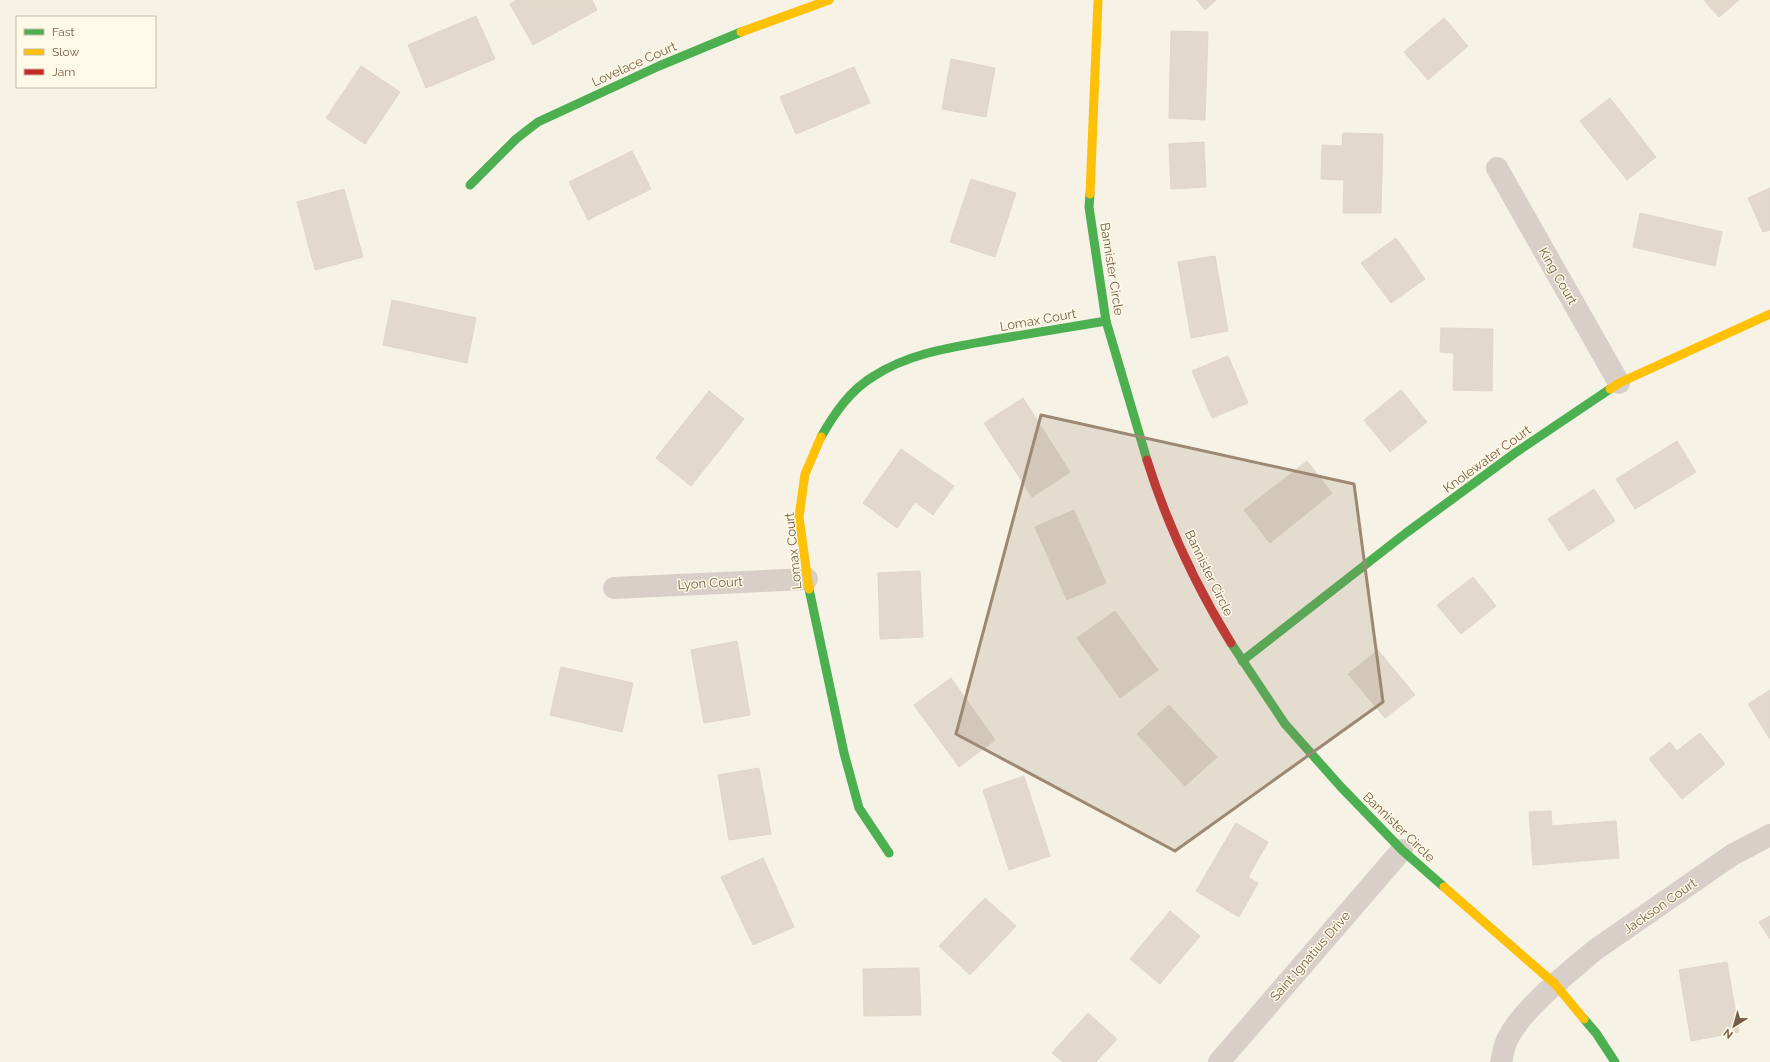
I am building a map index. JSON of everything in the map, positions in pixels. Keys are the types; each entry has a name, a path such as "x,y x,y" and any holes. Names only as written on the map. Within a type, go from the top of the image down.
{"street":[{"name":"Lovelace Court","path":"470,185 516,138 538,122 659,66 748,29 829,0"},
{"name":"Bannister Circle","path":"1098,0 1089,207 1106,321 1153,479 1174,532 1209,607 1242,661 1285,724 1341,787 1402,850 1555,984 1596,1033 1615,1062"},
{"name":"King Court","path":"1497,168 1619,383"},
{"name":"Knolewater Court","path":"1242,661 1406,533 1515,453 1619,383 1770,314"},
{"name":"Lomax Court","path":"889,853 859,808 844,753 807,578 800,517 804,474 816,445 830,420 849,396 873,376 902,361 936,350 1106,321"},
{"name":"Lyon Court","path":"614,588 807,578"},
{"name":"Jackson Court","path":"1501,1062 1507,1039 1521,1018 1555,984 1595,950 1732,855 1770,835"},
{"name":"Saint Ignatius Drive","path":"1219,1062 1402,850"}],"highlighted area":[{"path":"1041,415 1354,484 1383,702 1175,851 956,734"}],"building":[{"path":"517,0 592,0 597,10 533,45 510,4"},
{"path":"1197,0 1216,0 1205,10"},
{"path":"1704,0 1739,0 1719,17"},
{"path":"476,16 495,59 426,88 408,45"},
{"path":"1444,18 1468,46 1428,80 1404,52"},
{"path":"1171,31 1208,32 1205,120 1169,118"},
{"path":"951,59 995,68 986,117 942,109"},
{"path":"361,66 400,92 365,144 326,118"},
{"path":"854,67 870,103 796,134 780,97"},
{"path":"1610,98 1656,157 1627,180 1580,121"},
{"path":"1343,133 1383,134 1381,213 1343,213 1344,180 1321,179 1322,145 1342,146"},
{"path":"1204,142 1206,187 1171,189 1169,144"},
{"path":"632,151 651,189 588,220 569,182"},
{"path":"971,179 1016,193 995,257 950,242"},
{"path":"1770,188 1770,230 1763,232 1748,198"},
{"path":"344,189 363,257 315,270 297,202"},
{"path":"1640,213 1722,232 1715,266 1633,247"},
{"path":"1396,238 1425,279 1391,303 1361,263"},
{"path":"1215,256 1228,331 1191,338 1178,262"},
{"path":"392,300 476,318 467,363 383,345"},
{"path":"1441,328 1493,329 1492,391 1453,390 1454,353 1440,352"},
{"path":"1228,356 1248,403 1212,418 1192,371"},
{"path":"1401,390 1427,422 1390,452 1364,420"},
{"path":"709,391 744,419 691,486 656,458"},
{"path":"1023,398 1070,472 1032,497 984,423"},
{"path":"1677,441 1696,472 1635,509 1616,479"},
{"path":"901,449 954,486 933,515 915,502 897,528 863,503"},
{"path":"1307,461 1332,493 1270,543 1244,510"},
{"path":"1594,489 1615,521 1569,551 1548,519"},
{"path":"1074,510 1106,583 1067,600 1035,527"},
{"path":"920,571 923,637 880,639 878,573"},
{"path":"1473,577 1496,606 1461,634 1437,605"},
{"path":"1115,611 1158,670 1120,698 1077,638"},
{"path":"737,641 750,715 704,723 691,650"},
{"path":"1378,650 1415,695 1385,718 1348,674"},
{"path":"561,667 633,683 622,732 550,715"},
{"path":"951,678 995,740 959,767 914,705"},
{"path":"1770,690 1770,739 1748,704"},
{"path":"1169,705 1217,757 1185,786 1137,734"},
{"path":"1700,733 1725,764 1682,799 1649,759 1670,742 1677,751"},
{"path":"759,768 771,834 729,840 718,775"},
{"path":"1024,776 1050,856 1009,870 983,790"},
{"path":"1551,811 1552,826 1616,821 1619,858 1533,865 1529,812"},
{"path":"1236,823 1268,842 1248,877 1258,883 1239,917 1196,891"},
{"path":"763,858 794,927 753,945 721,877"},
{"path":"985,898 1016,926 970,975 939,946"},
{"path":"1170,911 1200,936 1160,984 1130,959"},
{"path":"1770,916 1770,939 1759,922"},
{"path":"1727,962 1739,1032 1691,1041 1679,970"},
{"path":"919,968 921,1015 864,1016 863,969"},
{"path":"1088,1013 1117,1039 1096,1062 1063,1062 1052,1053"}],"traffic: fast":[{"path":"470,185 516,139 538,122 659,66 741,32"},
{"path":"1090,194 1089,207 1106,321 1147,460"},
{"path":"821,437 837,411 857,388 874,376 903,361 950,348 1106,321"},
{"path":"1242,661 1406,533 1515,453 1610,389"},
{"path":"809,589 844,753 859,808 889,853"},
{"path":"1231,643 1285,724 1341,787 1402,850 1444,887"},
{"path":"1584,1019 1596,1033 1615,1062"}],"traffic: slow":[{"path":"741,32 829,0"},
{"path":"1090,194 1098,0"},
{"path":"1610,389 1619,383 1770,314"},
{"path":"809,589 799,517 805,474 821,437"},
{"path":"1444,887 1555,984 1584,1019"}],"traffic: jam":[{"path":"1147,460 1164,508 1183,554 1194,577 1231,643"}]}
